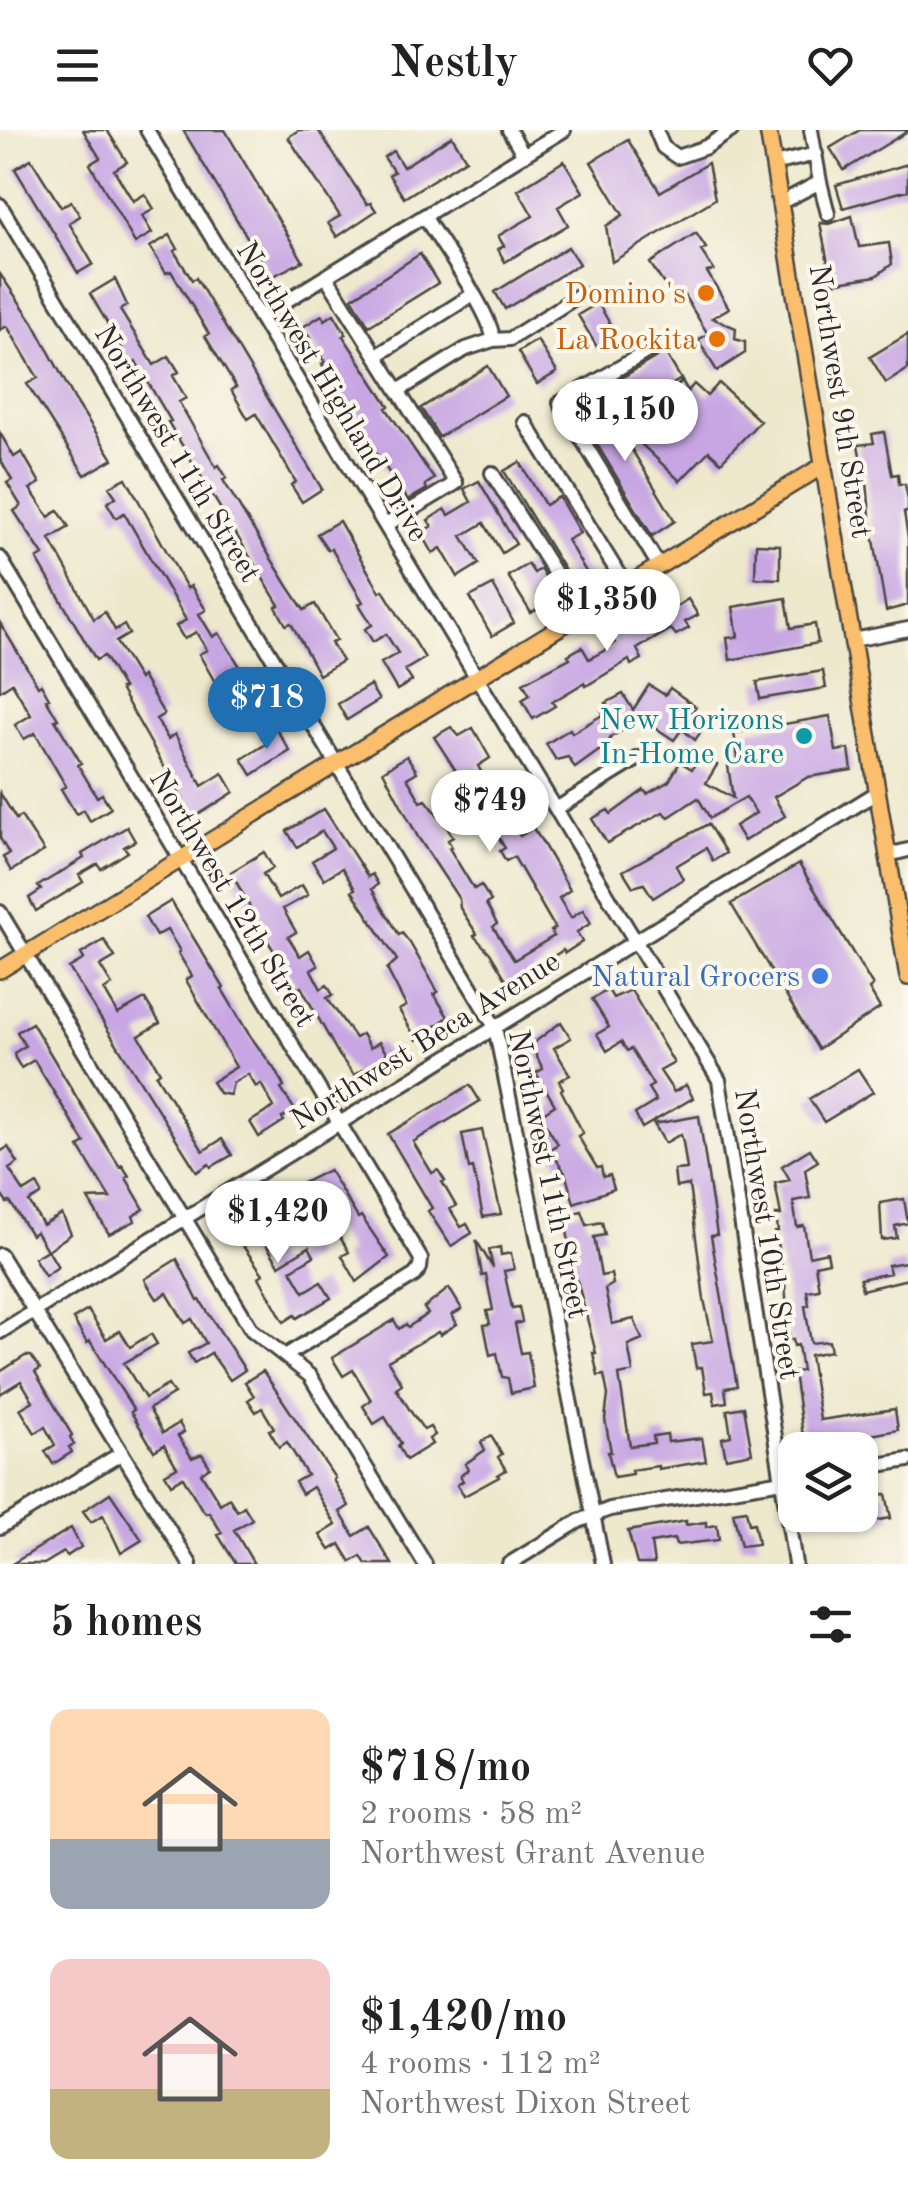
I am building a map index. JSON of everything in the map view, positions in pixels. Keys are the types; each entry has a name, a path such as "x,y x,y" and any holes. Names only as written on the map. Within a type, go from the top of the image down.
{"main road":[{"name":"Northwest 9th Street","path":"768,130 908,977"},
{"path":"0,970 824,465"}],"street":[{"name":"Northwest Highland Drive","path":"147,130 475,678"},
{"path":"509,130 524,155"},
{"path":"260,317 564,130"},
{"path":"656,130 663,147 677,156 706,147 732,130"},
{"path":"811,130 828,214"},
{"path":"774,164 816,154"},
{"path":"780,203 820,182"},
{"name":"Northwest 11th Street","path":"0,206 495,1027 603,1564"},
{"path":"424,216 492,330 492,340"},
{"path":"326,276 456,482 386,526"},
{"path":"398,391 448,358 492,340 510,339 581,294"},
{"path":"376,356 472,295"},
{"path":"659,566 560,403 661,343"},
{"path":"525,422 626,586"},
{"path":"492,473 580,614"},
{"name":"Northwest 12th Street","path":"0,558 418,1254 421,1264 415,1275 285,1356"},
{"path":"852,640 908,628"},
{"name":"Northwest 10th Street","path":"475,678 713,1068 721,1088 780,1432"},
{"path":"556,809 639,758"},
{"name":"Northwest Beca Avenue","path":"0,1332 878,792"},
{"path":"888,855 908,850"},
{"path":"0,912 252,1330 310,1376 424,1564"},
{"path":"0,1255 190,1564"},
{"path":"0,1527 122,1453"},
{"path":"878,1465 908,1460"},
{"path":"509,1564 610,1510 778,1482"},
{"name":"Northwest 10th Street","path":"792,1532 795,1564"}],"building":[{"path":"83,130 107,130 127,162 114,170 133,201 145,194 154,209 142,216 152,233 135,243 90,164 100,158"},
{"path":"183,130 225,130 303,261 271,277"},
{"path":"299,130 318,130 367,204 371,203 376,211 337,237 328,223 340,216 288,137"},
{"path":"860,130 908,131 844,170 830,148"},
{"path":"452,136 466,159 404,198 389,175 394,172 384,157 393,151 403,167"},
{"path":"628,140 660,192 708,163 715,199 612,262 606,226 623,215 591,162"},
{"path":"31,159 61,207 71,201 80,216 69,223 93,264 78,273 15,169"},
{"path":"564,161 583,192 558,207 568,225 505,262 498,249 504,246 498,236 533,216 518,190"},
{"path":"908,164 908,190 843,208 836,185"},
{"path":"852,216 859,247 889,243 892,264 876,276 832,283 820,223"},
{"path":"696,233 706,248 701,251 714,270 707,272 729,308 712,318 736,328 735,339 745,342 745,353 717,371 698,340 708,334 682,292 673,298 650,263"},
{"path":"170,235 178,249 174,251 192,280 196,278 322,489 302,502 291,485 296,482 256,414 248,419 231,390 236,387 205,336 209,334 171,271 166,273 150,247"},
{"path":"568,247 579,264 505,309 495,292"},
{"path":"420,254 438,283 369,326 352,298"},
{"path":"0,274 33,322 75,400 113,459 85,475 27,384 38,378 7,326 0,330"},
{"path":"115,279 127,305 120,310 154,365 169,356 179,372 173,376 186,398 179,402 216,467 219,465 227,478 223,480 304,610 315,604 336,640 331,643 342,661 319,675 291,623 286,625 276,607 279,605 136,362 132,365 90,294"},
{"path":"598,303 617,336 597,347 578,315"},
{"path":"334,314 346,334 343,336 389,406 386,408 434,479 425,485 427,489 408,500 375,452 303,327 322,315 325,320"},
{"path":"908,334 908,369 886,383 870,357"},
{"path":"537,340 557,372 537,384 518,352"},
{"path":"665,352 681,379 626,412 603,389"},
{"path":"488,366 506,396 439,437 421,408"},
{"path":"682,381 688,391 694,384 707,396 719,383 760,421 721,462 709,451 680,481 639,442 648,432 640,425"},
{"path":"597,392 675,521 652,536 574,406"},
{"path":"884,432 892,475 898,474 899,484 905,484 908,500 908,512 904,512 908,605 886,611 866,470 863,471 858,445 874,443 872,434"},
{"path":"0,433 14,457 22,452 40,483 30,489 49,517 58,510 69,527 50,539 94,619 105,612 115,630 124,625 129,634 116,642 164,714 156,719 168,739 175,734 202,786 223,773 234,792 190,820 178,800 182,798 120,689 123,688 104,656 96,660 37,559 43,555 14,511 21,506 7,483 12,480 0,459"},
{"path":"520,462 545,505 559,497 580,533 567,540 591,580 576,589 504,471"},
{"path":"126,478 187,588 191,586 206,610 199,614 213,637 219,633 266,708 248,719 223,677 215,682 199,654 207,650 196,632 184,639 176,626 186,620 124,513 116,518 107,503 116,497 109,487"},
{"path":"479,481 516,544 502,553 484,523 462,536 479,564 458,577 441,548 433,553 421,532 432,526 428,520 445,509 449,515 471,502 464,489"},
{"path":"339,521 380,592 383,590 425,658 405,670 412,681 397,690 381,663 398,653 386,634 373,642 365,629 372,625 359,604 363,602 331,548 328,550 317,534"},
{"path":"756,544 780,545 780,579 755,578"},
{"path":"528,564 534,573 540,569 551,586 544,590 551,601 531,613 508,576"},
{"path":"493,585 514,623 492,636 470,597"},
{"path":"667,596 674,608 688,599 698,615 685,622 689,628 676,635 671,629 637,649 642,659 631,665 629,660 586,686 584,683 533,719 522,700 530,695 523,683 570,658 568,655 582,647 589,659 607,649 615,643 608,630"},
{"path":"786,598 791,628 815,624 818,643 730,660 727,638 738,637 733,607"},
{"path":"0,623 49,698 46,699 58,719 55,720 97,797 102,794 111,808 90,821 84,810 76,814 61,789 66,786 35,733 24,739 15,725 31,715 12,683 0,691"},
{"path":"823,671 826,688 760,699 757,682"},
{"path":"370,685 379,700 347,720 338,704"},
{"path":"649,685 665,695 670,688 696,707 691,712 707,724 695,740 682,729 674,740 642,719 611,737 607,745 575,768 568,757 556,760 546,744 604,714 601,710 608,706 606,703 623,694 633,710"},
{"path":"830,716 836,751 849,749 852,770 808,777 774,797 785,816 744,841 735,826 756,813 746,797 710,818 698,798 669,817 663,812 607,843 592,819 608,810 611,814 644,790 647,794 669,781 680,762 692,769 700,755 717,765 706,783 733,798 728,766 739,764 734,733"},
{"path":"275,727 290,751 252,775 242,759 266,744 261,736"},
{"path":"451,727 459,736 473,728 490,758 478,766 490,788 504,780 518,804 505,811 520,836 533,828 570,890 559,898 571,918 583,910 591,923 577,932 582,942 565,953 563,950 510,986 490,953 474,936 477,934 460,908 459,899 418,837 383,771 407,756 417,772 407,778 421,802 426,800 453,837 448,840 452,847 449,848 474,889 481,885 491,901 486,904 497,924 493,927 514,960 554,936 551,931 555,928 514,857 506,861 500,851 505,848 487,818 484,822 475,800 434,737"},
{"path":"0,793 44,851 11,871 3,857 9,854 0,838"},
{"path":"324,809 368,877 372,874 378,884 372,889 438,992 434,994 448,1017 417,1040 399,1010 406,1006 387,969 397,960 352,891 355,889 342,868 324,879 312,861 333,848 322,831 297,847 287,831"},
{"path":"708,824 726,853 713,861 706,848 676,866 683,879 653,898 644,884 633,887 623,871"},
{"path":"127,827 135,841 124,847 128,852 101,869 98,864 79,875 83,882 36,911 29,898 41,890 38,886"},
{"path":"264,852 273,868 263,874 278,899 302,885 308,895 283,909 296,932 288,937 300,956 309,950 318,966 311,970 321,989 327,985 333,995 327,998 355,1038 362,1034 370,1048 379,1042 389,1057 367,1071 365,1068 354,1075 339,1055 301,987 298,989 269,943 231,872"},
{"path":"799,864 873,986 869,989 880,1008 818,1049 731,904"},
{"path":"171,901 248,1033 278,1074 284,1087 281,1089 295,1110 259,1137 250,1122 274,1107 261,1084 256,1087 248,1074 233,1083 230,1095 219,1093 212,1082 236,1067 186,980 192,976 180,951 167,930 156,936 145,917"},
{"path":"104,940 115,957 100,966 112,985 104,990 118,1014 145,999 160,1023 139,1036 160,1072 156,1075 203,1151 222,1139 232,1155 211,1167 209,1164 197,1172 69,968 84,959 81,954"},
{"path":"608,990 613,998 631,990 674,1063 660,1071 674,1092 686,1085 693,1098 642,1128 635,1114 656,1101 648,1088 653,1085 631,1049 627,1051 621,1042 607,1051 597,1034 609,1027 592,999"},
{"path":"561,1022 571,1038 554,1048 570,1075 559,1081 561,1090 583,1133 578,1136 597,1168 601,1167 603,1177 610,1175 614,1189 574,1203 565,1173 550,1149 558,1144 540,1115 555,1105 536,1073 543,1069 531,1045"},
{"path":"32,1023 129,1176 126,1178 144,1209 133,1216 135,1221 109,1234 88,1199 110,1198 79,1147 85,1143 34,1060 21,1068 15,1058 14,1053 25,1046 17,1032"},
{"path":"858,1069 873,1092 824,1122 809,1099"},
{"path":"470,1085 480,1101 413,1142 432,1173 438,1170 445,1181 442,1182 456,1206 450,1209 461,1227 467,1224 472,1233 451,1246 388,1134"},
{"path":"699,1116 717,1235 711,1236 737,1386 725,1388 727,1402 715,1404 713,1392 706,1393 702,1367 696,1368 692,1344 713,1341 689,1185 676,1187 674,1170 687,1169 683,1142 681,1134 665,1143 654,1124"},
{"path":"482,1130 501,1214 483,1217 462,1134"},
{"path":"8,1147 18,1163 9,1169 24,1192 37,1184 41,1191 29,1202 43,1225 62,1214 71,1234 48,1250 58,1267 45,1276 34,1258 47,1250 0,1193 0,1152"},
{"path":"810,1149 818,1161 805,1169 810,1198 793,1201 797,1227 804,1226 809,1256 827,1252 829,1262 815,1265 819,1289 807,1291 809,1305 805,1306 811,1343 829,1341 831,1351 810,1355 820,1420 895,1409 898,1430 878,1434 802,1432 794,1372 802,1371 798,1345 790,1340 775,1232 776,1215 781,1215 775,1183 790,1180 782,1166"},
{"path":"329,1170 358,1218 361,1216 389,1257 357,1282 342,1256 349,1252 334,1227 329,1229 311,1198 304,1202 295,1187"},
{"path":"904,1199 908,1223 895,1226 897,1238 882,1240 880,1203"},
{"path":"275,1200 285,1216 258,1232 279,1265 309,1247 314,1256 291,1270 304,1292 321,1282 331,1298 284,1322 259,1277 263,1274 230,1228"},
{"path":"582,1211 587,1225 602,1222 605,1235 594,1237 601,1276 611,1274 613,1284 605,1289 612,1324 634,1319 642,1339 628,1345 633,1372 619,1375 630,1446 654,1443 653,1436 667,1434 668,1442 702,1438 706,1461 631,1470 632,1474 614,1477 605,1419 608,1395 604,1375 598,1376 564,1215"},
{"path":"476,1240 493,1268 489,1250 500,1247 501,1255 511,1253 514,1269 504,1271 512,1308 519,1307 522,1322 515,1324 521,1353 528,1352 534,1388 511,1393 508,1378 502,1377 497,1353 490,1355 484,1325 490,1324 487,1311 493,1310"},
{"path":"177,1259 198,1301 245,1370 230,1380 211,1353 194,1363 188,1353 206,1343 192,1319 185,1323 167,1293 157,1299 146,1282 145,1279"},
{"path":"906,1262 908,1279 862,1290 860,1279 890,1273 888,1265"},
{"path":"449,1288 462,1309 452,1315 457,1324 388,1361 402,1384 396,1388 411,1412 424,1430 430,1427 435,1435 429,1439 432,1444 406,1460 385,1417 374,1424 363,1406 371,1400 353,1370 343,1376 332,1358 394,1320 399,1329 406,1324 408,1327 428,1314 424,1308"},
{"path":"88,1310 106,1339 120,1331 130,1347 151,1334 157,1344 124,1363 145,1398 168,1385 174,1394 149,1409 163,1433 179,1423 184,1432 178,1436 192,1458 202,1454 210,1467 201,1473 220,1504 229,1498 237,1511 244,1506 252,1519 234,1530 254,1564 236,1564 218,1535 222,1533 183,1477 171,1484 165,1474 177,1467 164,1445 154,1451 131,1412 134,1410 73,1319"},
{"path":"31,1356 40,1369 35,1372 72,1435 72,1452 53,1464 45,1451 55,1445 45,1427 35,1433 20,1409 33,1401 21,1381 0,1394 0,1372"},
{"path":"263,1371 335,1478 349,1506 340,1512 354,1536 369,1527 392,1564 366,1564 361,1556 351,1562 340,1544 330,1550 320,1535 336,1525 313,1487 302,1494 295,1482 307,1475 287,1442 279,1447 269,1430 274,1428 262,1408 256,1412 248,1400 254,1396 245,1382"},
{"path":"744,1407 752,1453 726,1458 722,1438 731,1436 727,1410"},
{"path":"491,1436 506,1470 464,1496 457,1485 468,1470 465,1464 485,1450 481,1442"},
{"path":"110,1493 142,1540 121,1553 103,1515 91,1522 83,1511"},
{"path":"886,1494 891,1518 878,1520 878,1495"},
{"path":"746,1510 749,1524 754,1523 758,1544 741,1546 733,1512"},
{"path":"686,1521 686,1525 717,1525 719,1540 676,1545 674,1539 651,1543 654,1564 637,1564 628,1531"},
{"path":"71,1528 81,1547 67,1556 64,1552 44,1564 12,1564"}],"place":[{"name":"Domino's","path":"706,293"},
{"name":"La Rockita","path":"717,339"},
{"name":"New Horizons In-Home Care","path":"804,736"},
{"name":"Natural Grocers","path":"820,976"}]}
